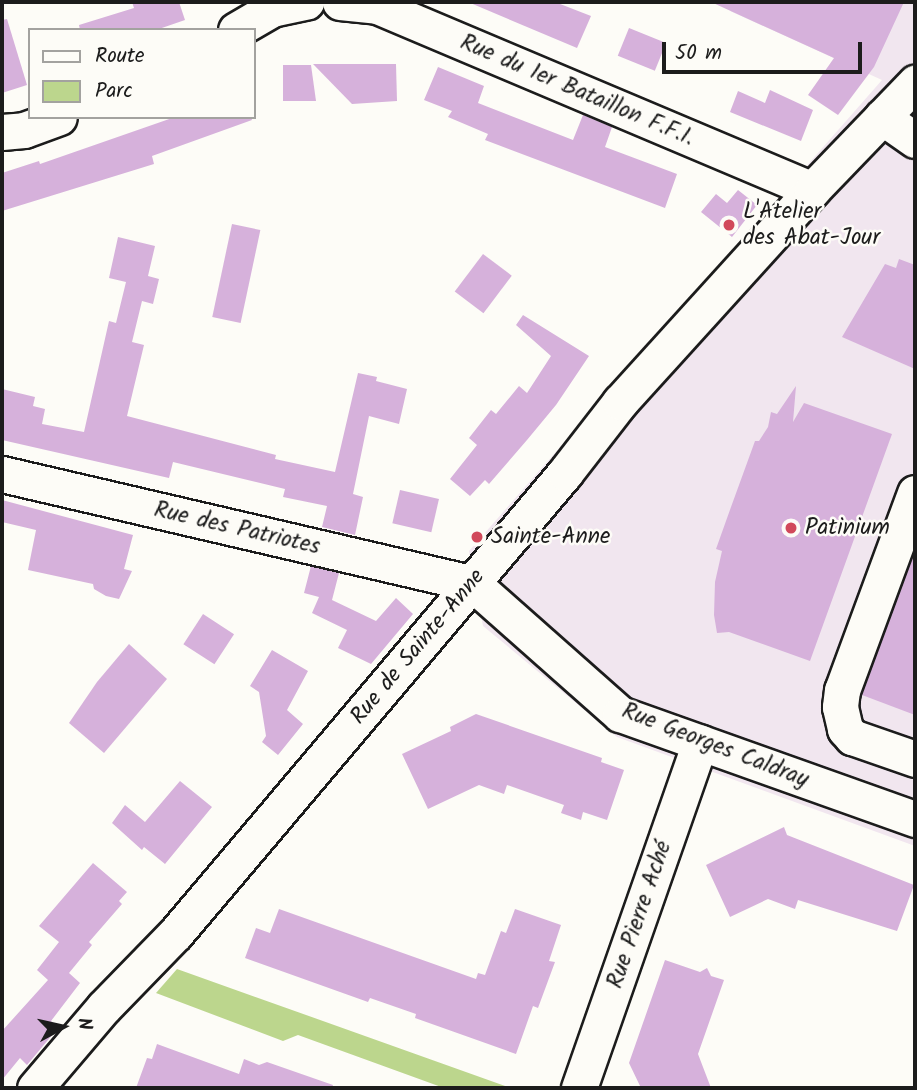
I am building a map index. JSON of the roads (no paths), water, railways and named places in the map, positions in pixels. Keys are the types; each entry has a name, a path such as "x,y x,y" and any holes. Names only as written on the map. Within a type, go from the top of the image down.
{"street":[{"path":"239,28 272,9 306,2"},
{"name":"Rue du 1er Bataillon F.F.I.","path":"340,2 377,6 812,190"},
{"name":"Rue de Sainte-Anne","path":"35,1088 104,1007 176,933 565,474 620,402 812,190 915,83"},
{"path":"882,117 915,140"},
{"path":"2,132 24,130 54,119"},
{"name":"Rue des Patriotes","path":"2,474 472,583"},
{"path":"915,494 842,690 840,707 845,729 852,737 915,759"},
{"name":"Rue Georges Caldray","path":"472,583 620,714 915,819"},
{"name":"Rue Pierre Aché","path":"579,1088 700,743"}],"place":[{"name":"L'Atelier des Abat-Jour","path":"729,225"},
{"name":"Patinium","path":"791,528"},
{"name":"Sainte-Anne","path":"477,537"}]}
